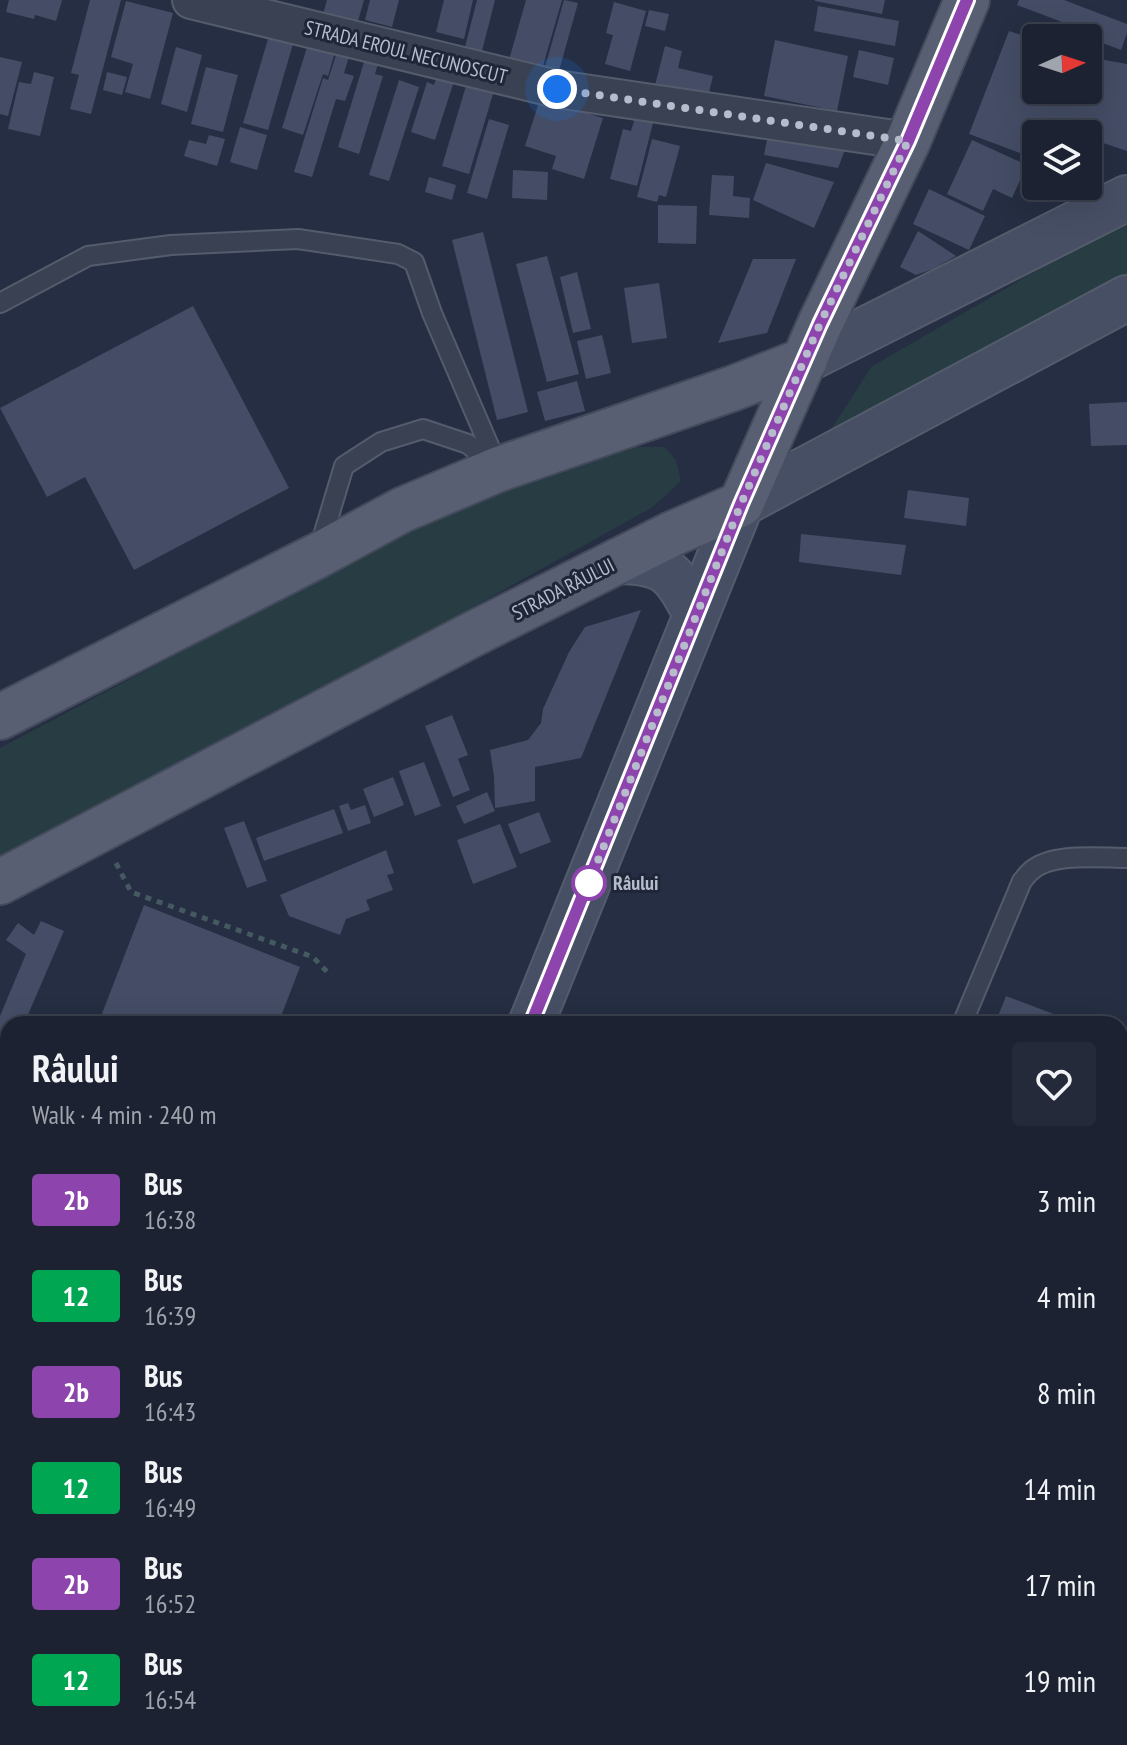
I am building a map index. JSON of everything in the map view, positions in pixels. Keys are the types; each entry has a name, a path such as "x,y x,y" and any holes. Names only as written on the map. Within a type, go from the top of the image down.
{"main road":[{"path":"534,1016 741,504 820,324 908,141 967,0"},
{"path":"0,717 402,510 499,469 734,388 805,360 1127,198"},
{"name":"STRADA RÂULUI","path":"0,882 473,634 672,534 741,504 1127,298"},
{"path":"618,561 659,566 674,577 696,614"}],"street":[{"name":"STRADA EROUL NECUNOSCUT","path":"191,0 557,89 908,141"}],"lane":[{"path":"0,303 88,256 171,245 298,239 398,254 414,262 432,313 499,469"},
{"path":"317,556 344,466 381,442 423,429 468,444 499,469"},
{"path":"965,1016 1022,881 1032,869 1068,858 1127,858"}],"path":[{"path":"98,831 131,892 313,957 331,976"}],"green space":[{"path":"1127,218 1127,285 827,436 871,367"},
{"path":"633,447 665,447 676,460 681,481 653,507 327,688 0,856 0,748 468,500 572,464"}],"building":[{"path":"9,0 62,0 56,21 6,12"},
{"path":"90,0 121,0 91,114 70,109 79,75 71,73"},
{"path":"327,0 364,0 356,28 322,18"},
{"path":"370,0 399,0 392,27 365,20"},
{"path":"444,0 473,0 464,39 436,32"},
{"path":"477,0 495,0 482,51 465,47"},
{"path":"526,0 562,0 540,76 507,67"},
{"path":"564,0 578,3 557,78 543,74"},
{"path":"815,0 885,0 882,14"},
{"path":"1019,0 1064,0 1127,24 1127,33 1121,50 1102,43 1102,24 1067,24 1017,5"},
{"path":"126,1 173,13 150,99 125,92 133,64 111,57"},
{"path":"614,2 646,11 630,71 605,64 613,35 606,33"},
{"path":"818,6 899,21 895,46 814,31"},
{"path":"649,10 669,14 665,31 645,26"},
{"path":"271,29 295,37 268,130 243,123"},
{"path":"1009,31 1022,35 1022,104 1102,104 1102,60 1127,64 1127,151 1102,143 1102,120 1022,120 1022,154 969,134"},
{"path":"775,40 848,56 837,111 764,96"},
{"path":"308,44 335,52 328,76 323,74 303,135 282,128"},
{"path":"665,46 682,51 678,68 713,76 707,101 653,93"},
{"path":"176,47 202,55 187,112 161,104"},
{"path":"338,49 350,53 344,73 354,76 345,101 336,99 312,177 294,172 323,78 328,80"},
{"path":"368,49 381,53 375,74 383,76 359,154 338,147"},
{"path":"859,50 894,58 888,85 853,77"},
{"path":"0,57 22,62 8,116 0,114"},
{"path":"206,67 238,75 223,132 191,124"},
{"path":"439,69 456,75 435,140 411,132 427,82 434,85"},
{"path":"34,72 54,77 40,136 8,129 19,82 31,84"},
{"path":"107,72 127,77 122,95 103,90"},
{"path":"469,76 496,84 469,174 442,166"},
{"path":"399,80 419,87 389,181 369,175"},
{"path":"540,99 603,118 584,179 552,169 556,156 525,146"},
{"path":"635,118 653,123 637,186 610,179 623,129 631,131"},
{"path":"489,119 509,125 487,199 467,193"},
{"path":"240,127 267,135 257,170 230,162"},
{"path":"768,134 846,147 838,168 764,155"},
{"path":"209,135 225,139 217,166 184,156 189,140 206,144"},
{"path":"652,139 680,146 666,197 659,195 657,202 637,197"},
{"path":"972,140 1022,163 1022,176 1012,198 993,189 983,211 947,194"},
{"path":"766,163 834,182 814,228 753,200"},
{"path":"513,170 548,172 547,200 512,198"},
{"path":"712,175 734,176 733,196 750,198 749,218 709,215"},
{"path":"429,177 456,185 452,200 425,192"},
{"path":"929,189 985,216 969,250 913,224"},
{"path":"658,205 697,206 696,244 658,243"},
{"path":"918,231 956,256 916,275 900,267"},
{"path":"483,232 528,412 497,420 452,240"},
{"path":"547,256 579,374 547,382 516,264"},
{"path":"753,259 796,259 767,333 718,343"},
{"path":"577,272 591,329 573,333 560,277"},
{"path":"659,283 667,338 632,343 624,288"},
{"path":"193,306 289,488 134,570 85,477 47,497 0,408"},
{"path":"602,335 611,373 586,379 577,341"},
{"path":"577,381 585,411 545,421 537,392"},
{"path":"1127,402 1127,445 1091,446 1089,404"},
{"path":"908,490 969,498 966,526 904,518"},
{"path":"801,534 906,545 901,575 799,562"},
{"path":"641,610 581,758 535,767 535,801 495,808 490,750 528,740 541,723 543,709 569,652 585,627"},
{"path":"452,715 468,755 458,759 470,790 453,797 425,726"},
{"path":"424,762 441,806 415,816 399,771"},
{"path":"393,777 404,805 374,817 363,789"},
{"path":"487,792 495,811 464,824 456,806"},
{"path":"348,803 351,810 365,805 371,823 348,831 339,806"},
{"path":"334,809 343,833 264,861 256,838"},
{"path":"539,812 551,842 520,854 508,824"},
{"path":"244,821 267,881 247,888 224,828"},
{"path":"500,824 517,867 473,884 457,840"},
{"path":"386,850 394,873 387,875 393,890 366,900 370,910 346,919 340,935 289,916 280,895"},
{"path":"144,905 300,967 281,1016 101,1016"},
{"path":"41,921 64,931 27,1016 0,1016 26,954 6,940 18,923 34,935"},
{"path":"1006,996 1059,1016 998,1016"}],"bus line":[{"name":"2b","path":"534,1016 741,504 820,324 908,141 967,0"}],"place":[{"name":"Râului","path":"589,883"}],"route":[{"path":"557,89 908,141 820,324 741,504 589,883"}]}
